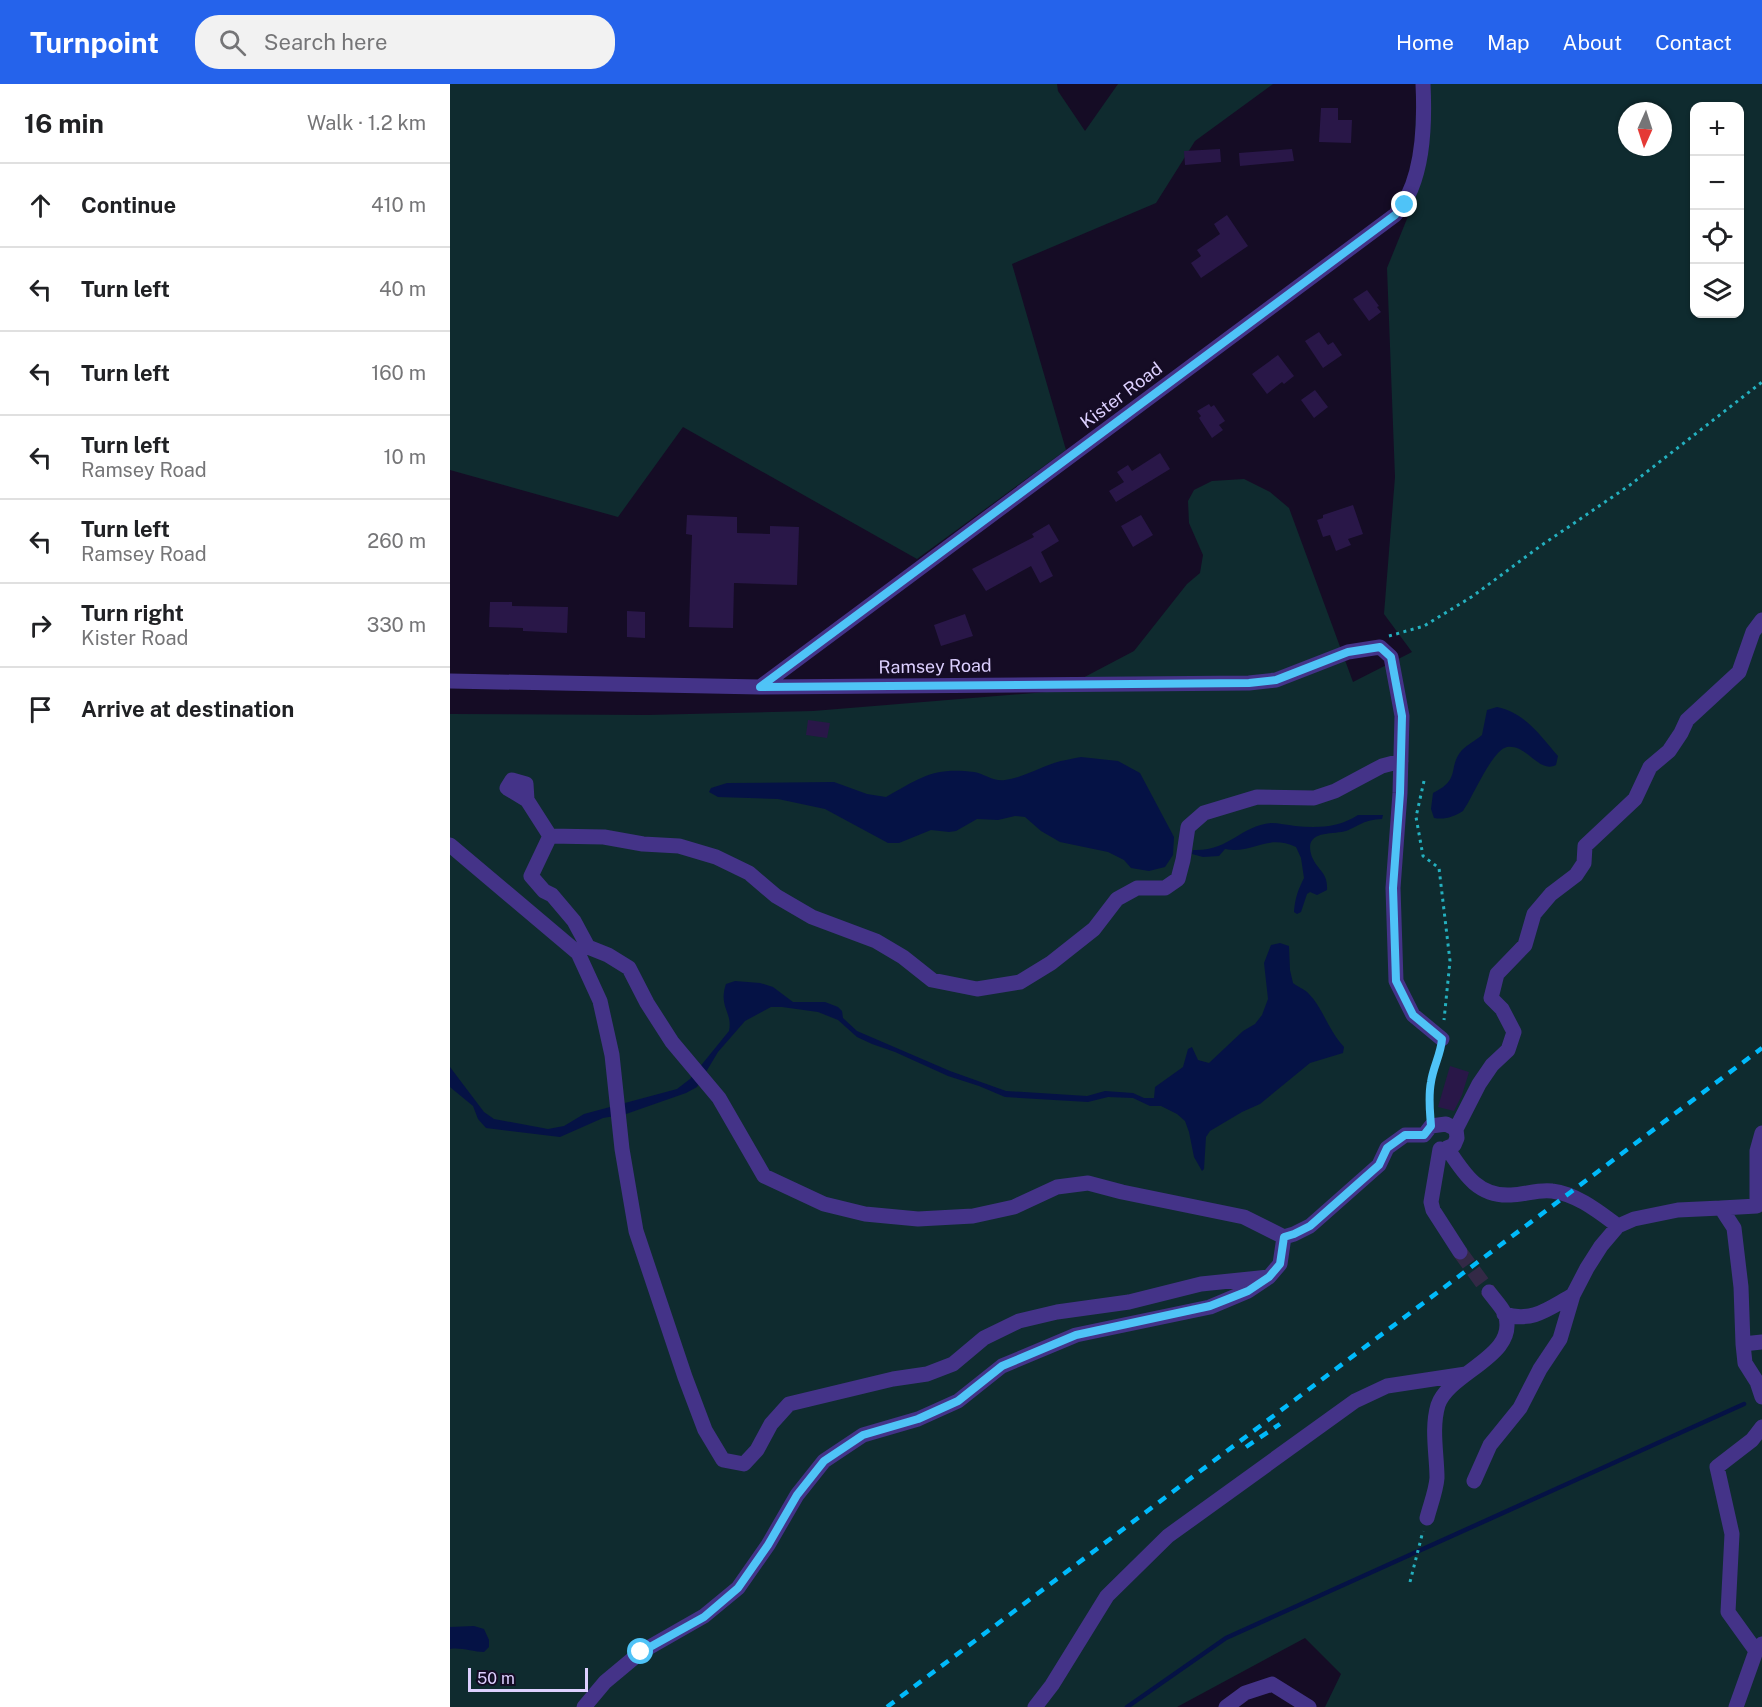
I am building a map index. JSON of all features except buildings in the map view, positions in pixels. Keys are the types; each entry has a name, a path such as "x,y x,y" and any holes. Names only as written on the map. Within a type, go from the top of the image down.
{"street":[{"name":"Kister Road","path":"760,687 1395,215 1405,205 1414,178 1425,124 1423,84"},
{"path":"1618,1226 1589,1205 1552,1191 1510,1195 1491,1193 1468,1179 1447,1148 1454,1145 1457,1138 1456,1130 1479,1084 1492,1065 1508,1050 1514,1032 1502,1009 1491,998 1497,974 1525,945 1534,914 1551,894 1576,875 1584,863 1585,846 1635,799 1650,767 1669,751 1682,734 1687,720 1739,672 1753,632 1762,620"},
{"name":"Ramsey Road","path":"450,681 760,687 1249,683 1276,680 1348,652 1380,647"},
{"path":"1380,647 1391,657 1402,716 1393,888 1396,981 1413,1015 1442,1039"},
{"path":"550,836 604,837 643,844 680,846 716,857 749,873 776,896 812,917 876,941 903,957 932,980 976,989 1020,982 1051,963 1094,929 1117,899 1137,888 1165,888 1178,879 1188,827 1204,813 1257,797 1314,798 1335,791 1382,766 1401,761"},
{"path":"527,800 550,836"},
{"path":"550,836 531,876 544,891 552,895 574,921 588,947 608,955 629,968 647,1003 672,1042 719,1098 764,1176 824,1204 865,1214 918,1219 973,1216 1014,1207 1057,1187 1088,1183 1244,1217 1284,1237 1310,1226 1379,1165 1387,1148 1405,1135 1424,1135 1431,1126 1446,1124 1456,1130"},
{"path":"450,845 578,952 600,1001 612,1055 622,1149 636,1231 705,1430 723,1460 744,1464 757,1450 771,1424 789,1404 893,1379 927,1374 953,1364 984,1338 1019,1322 1057,1312 1129,1302 1201,1284 1269,1277"},
{"path":"1473,1481 1490,1445 1520,1408 1540,1369 1560,1339 1573,1295 1601,1246 1618,1226 1634,1219 1678,1210 1760,1207 1757,1151 1762,1133"},
{"path":"1440,1149 1431,1202 1433,1210 1460,1252"},
{"path":"1721,1208 1734,1228 1741,1287 1745,1363 1757,1382 1762,1397"},
{"path":"584,1707 605,1682 641,1652 704,1617 738,1588 768,1545 797,1495 824,1461 863,1435 918,1419 958,1401 1002,1366 1076,1335 1210,1306 1248,1291 1269,1277 1280,1264 1284,1237"},
{"path":"1427,1518 1437,1481 1435,1430 1438,1404 1466,1374 1499,1347 1504,1335 1504,1314 1489,1292"},
{"path":"1504,1314 1525,1318 1535,1316 1573,1295"},
{"path":"1743,1344 1762,1342"},
{"path":"1035,1707 1052,1685 1107,1596 1168,1536 1354,1401 1387,1386 1466,1374"},
{"path":"1736,1707 1759,1647 1728,1612 1732,1534 1717,1467 1752,1440 1762,1427"},
{"path":"1226,1707 1245,1693 1272,1684 1309,1707"}],"path":[{"path":"1380,647 1390,635 1424,626 1473,596 1539,547 1630,485 1762,382"},
{"path":"1424,781 1416,818 1423,856 1439,868 1450,961 1441,1050 1431,1079 1429,1098 1431,1126"},
{"path":"1410,1582 1427,1518"}],"green space":[{"path":"450,84 1057,84 1058,91 1085,131 1118,84 1273,84 1195,141 1156,203 1012,264 1066,450 917,559 683,427 618,517 450,470"},
{"path":"1417,84 1762,84 1762,1707 1325,1707 1341,1674 1305,1638 1177,1707 450,1707 450,714 647,715 813,711 1058,691 1134,651 1187,584 1200,573 1203,555 1189,523 1188,501 1194,490 1212,481 1244,479 1270,492 1289,508 1353,682 1412,652 1384,614 1395,477 1387,268 1413,204"}],"shaded area":[{"path":"1497,707 1516,714 1531,726 1558,756 1556,765 1544,766 1521,750 1507,747 1495,756 1463,811 1449,818 1434,818 1431,809 1433,793 1448,783 1462,750 1482,735 1487,710"},
{"path":"1081,757 1118,761 1140,773 1174,837 1173,855 1165,867 1149,871 1131,868 1124,860 1108,852 1060,842 1041,831 1025,817 1015,816 998,820 977,819 956,831 931,830 899,843 888,843 825,809 778,799 718,797 709,792 711,788 727,783 834,782 867,794 886,797 927,775 960,771 1005,780 1057,762"},
{"path":"1358,815 1383,815 1382,819 1366,822 1346,831 1320,835 1311,842 1312,857 1326,879 1327,890 1317,895 1310,892 1307,894 1301,912 1297,914 1294,912 1295,902 1304,878 1301,858 1296,847 1276,842 1243,849 1225,849 1219,856 1203,857 1192,854 1193,850 1216,847 1260,825 1271,823 1319,827 1343,822"},
{"path":"1280,943 1289,946 1293,983 1306,991 1314,1000 1344,1047 1343,1053 1310,1063 1260,1104 1210,1131 1206,1137 1202,1171 1194,1157 1185,1121 1161,1106 1150,1106 1133,1098 1108,1097 1088,1102 1005,1097 872,1044 857,1037 838,1020 818,1012 782,1007 771,1007 745,1021 718,1052 697,1087 626,1114 603,1118 560,1137 486,1128 478,1119 473,1106 450,1087 450,1067 484,1112 494,1119 548,1129 564,1126 584,1114 677,1089 690,1079 729,1031 730,1024 724,1004 724,992 726,984 735,981 760,983 773,987 793,1002 825,1002 838,1007 842,1011 843,1018 857,1031 950,1071 1006,1091 1087,1096 1105,1091 1133,1093 1144,1098 1154,1098 1155,1087 1183,1067 1188,1049 1192,1047 1198,1060 1209,1063 1243,1031 1255,1024 1262,1015 1268,999 1264,963 1271,945"},
{"path":"474,1626 484,1629 489,1640 489,1647 484,1652 450,1649 450,1627"}],"waterway":[{"path":"1127,1707 1226,1638 1744,1404"}],"tunnel":[{"path":"1460,1252 1489,1292"}],"railway":[{"path":"887,1707 1762,1048"},
{"path":"1246,1447 1280,1424"}],"route":[{"path":"641,1652 704,1617 738,1588 768,1545 797,1495 824,1461 863,1435 918,1419 958,1401 1002,1366 1076,1335 1210,1306 1248,1291 1269,1277 1280,1264 1284,1237 1310,1226 1379,1165 1387,1148 1405,1135 1424,1135 1431,1126 1429,1098 1431,1079 1441,1050 1442,1039 1413,1015 1396,981 1393,888 1400,793 1402,716 1391,657 1380,647 1348,652 1276,680 1249,683 760,687 1395,215 1405,205"}]}
